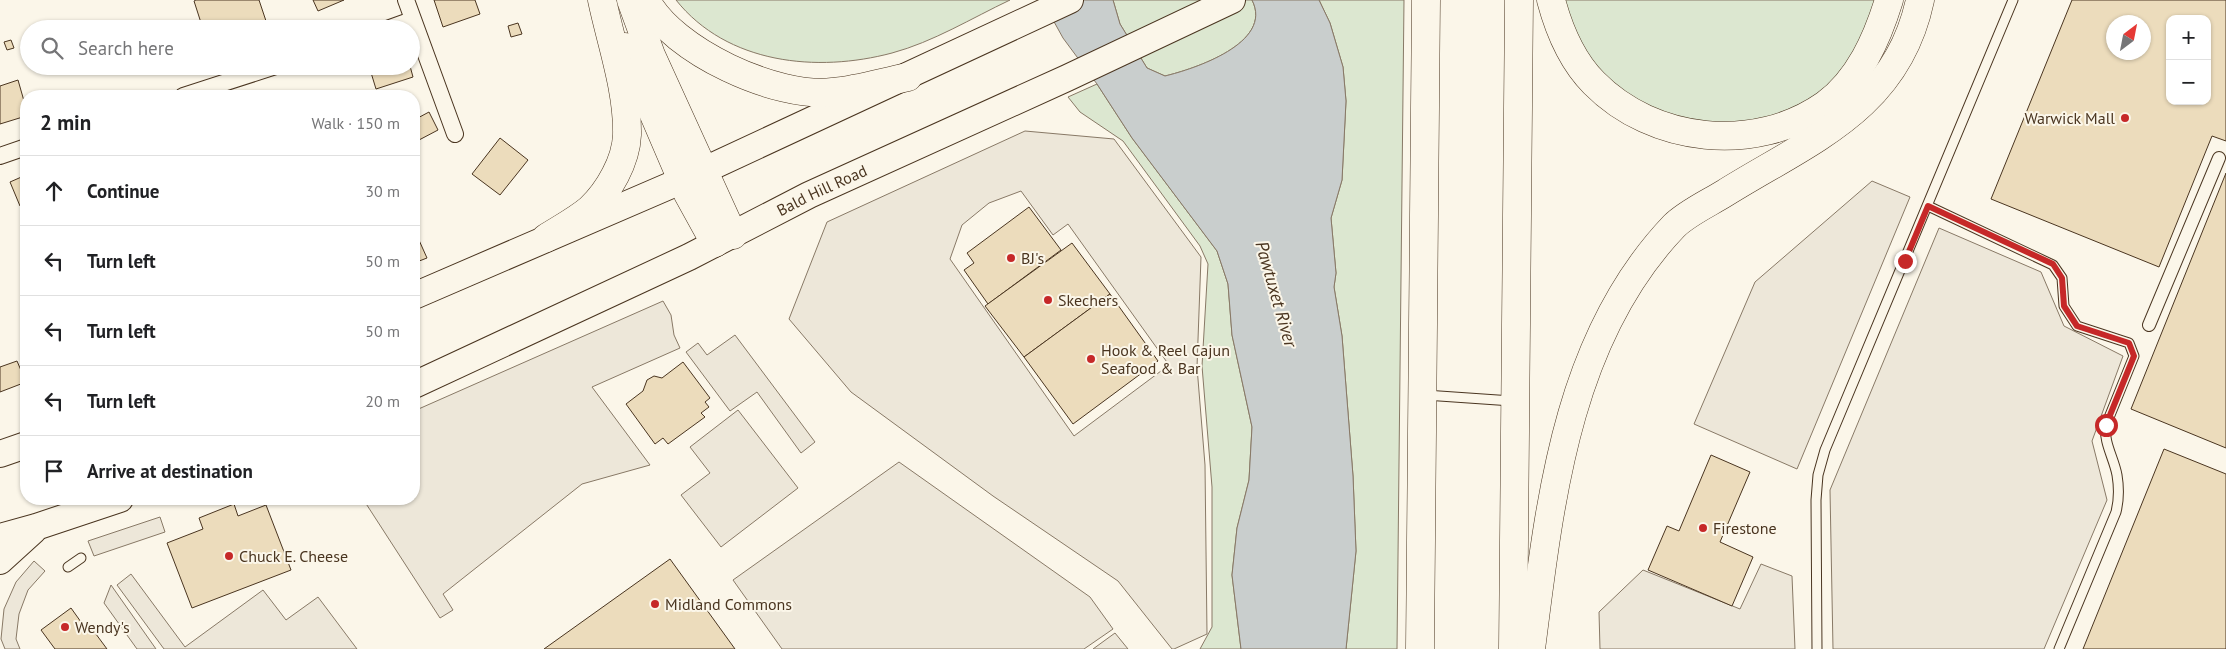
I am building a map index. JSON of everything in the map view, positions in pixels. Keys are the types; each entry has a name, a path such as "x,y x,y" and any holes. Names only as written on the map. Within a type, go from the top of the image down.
{"highway":[{"path":"603,0 693,175"},
{"path":"546,238 590,208 612,181 623,156 627,136 625,109 603,0"},
{"path":"631,0 693,175 702,222 724,239"},
{"path":"646,0 673,32 708,57 742,76 776,88 832,93 908,77"},
{"path":"1420,649 1426,0"},
{"path":"1513,649 1519,0"},
{"path":"1551,0 1559,30 1574,58 1593,83 1617,103 1644,119 1673,130 1704,136 1734,136 1766,131 1797,121 1826,104 1867,58 1880,30 1889,0"},
{"path":"1531,649 1554,486 1583,377 1604,330 1628,286 1676,225 1840,124 1870,98 1904,50 1915,23 1920,0"}],"main road":[{"path":"420,293 693,175 908,77 1070,0"},
{"name":"Bald Hill Road","path":"420,381 489,351 724,239 818,191 1067,78 1227,2"},
{"path":"0,454 20,448"},
{"path":"0,537 102,505"},
{"path":"0,561 36,527"}],"street":[{"path":"406,0 412,20"},
{"path":"420,41 455,134"},
{"path":"202,90 248,75"},
{"path":"0,156 20,149"},
{"path":"2149,325 2219,158"}],"lane":[{"path":"1817,649 1816,500 1818,475 1825,450 2013,0"},
{"path":"1928,206 2053,264 2062,278 2064,306 2069,317 2077,326 2129,343 2134,356 2106,425 2104,436 2117,476 2119,499 2116,512 2059,649"},
{"path":"1422,395 1515,401"},
{"path":"68,567 81,558"}],"green space":[{"path":"676,0 1010,0 922,43 892,53 834,62 804,62 775,58 747,50 721,38 697,21"},
{"path":"1113,0 1252,0 1256,15 1252,29 1242,41 1228,52 1194,67 1165,76 1147,68 1120,24"},
{"path":"1319,0 1404,0 1397,649 1346,649 1356,551 1353,476 1342,336 1334,287 1336,273 1331,218 1342,180 1346,101 1343,67 1330,23"},
{"path":"1553,0 1891,0 1833,98 1707,135 1594,81"},
{"path":"1097,84 1132,138 1217,251 1228,284 1232,335 1252,427 1249,480 1237,528 1232,575 1241,649 1200,649 1212,627 1212,487 1202,366 1208,264 1200,246 1123,141 1080,112 1068,97"}],"shaded area":[{"path":"1025,131 1114,139 1201,257 1197,367 1205,465 1207,634 1172,649 1118,581 993,496 851,392 789,319 827,222","holes":["1021,191 1053,235 1068,224 1169,365 1074,436 950,259 962,225 989,203"]},
{"path":"1872,181 1910,197 1797,469 1694,424 1755,282"},
{"path":"1939,228 2041,272 2064,326 2123,356 2092,441 2107,500 2044,649 1833,649 1830,490"},
{"path":"663,301 671,315 674,335 680,348 592,387 650,465 582,484 443,594 453,610 440,618 367,505 420,505 420,408"},
{"path":"735,335 815,442 801,453 757,392 730,411 686,352 698,343 707,355"},
{"path":"738,410 798,488 721,547 681,495 710,473 690,447"},
{"path":"899,462 1090,597 1113,629 1084,649 782,649 733,580"},
{"path":"160,517 165,532 94,556 88,541"},
{"path":"34,561 45,571 28,590 19,614 16,639 20,649 5,649 1,639 4,609 16,582"},
{"path":"1761,564 1792,576 1795,649 1600,649 1599,612 1643,570 1740,609"},
{"path":"131,574 185,647 263,590 286,620 318,597 357,649 164,649 117,585"},
{"path":"111,585 156,649 137,649 104,603"},
{"path":"1115,633 1128,649 1093,649"}],"water":[{"name":"Pawtuxet River","path":"1042,0 1113,0 1120,24 1147,68 1165,76 1211,60 1228,52 1242,41 1252,29 1256,15 1252,0 1319,0 1330,23 1343,67 1346,101 1342,180 1331,218 1336,273 1334,287 1342,336 1353,476 1356,551 1346,649 1241,649 1232,575 1237,528 1249,480 1252,427 1232,335 1228,284 1217,251 1132,138 1097,84 1063,38"}],"building":[{"path":"259,0 266,20 200,20 194,1"},
{"path":"313,0 344,0 318,11"},
{"path":"434,0 475,0 480,14 443,27"},
{"name":"Warwick Mall","path":"2072,0 2226,0 2226,141 2212,136 2159,267 1991,199"},
{"path":"518,23 522,34 511,37 508,26"},
{"path":"11,40 14,48 7,50 4,42"},
{"path":"372,75 412,75 413,77 376,89"},
{"path":"18,80 21,90 20,118 0,124 0,86"},
{"path":"429,112 438,130 420,139 420,117"},
{"path":"500,138 528,160 500,195 472,174"},
{"path":"2226,173 2226,448 2131,409"},
{"path":"20,178 20,206 10,182"},
{"name":"BJ's","path":"1029,207 1061,250 988,304 964,270 974,263 967,253"},
{"path":"420,242 427,258 420,261"},
{"name":"Skechers","path":"1072,243 1110,294 1024,357 985,306"},
{"name":"Hook & Reel Cajun Seafood & Bar","path":"1110,294 1158,361 1073,424 1024,357"},
{"path":"17,361 20,368 20,384 0,392 0,367"},
{"path":"683,362 710,398 705,402 709,407 701,413 705,417 668,444 663,438 655,444 626,404 643,391 647,380 654,376 662,378"},
{"path":"2164,449 2226,474 2226,649 2083,649"},
{"name":"Firestone","path":"1711,455 1750,472 1720,542 1753,557 1732,606 1648,570 1667,526 1679,531"},
{"name":"Chuck E. Cheese","path":"232,505 234,505 238,516 266,505 291,570 192,608 167,543 203,529 199,518"},
{"name":"Midland Commons","path":"670,559 735,649 544,649"},
{"name":"Wendy's","path":"71,608 86,629 90,626 107,649 55,649 41,630"}],"place":[{"name":"Warwick Mall","path":"2125,118"},
{"name":"BJ's","path":"1011,258"},
{"name":"Skechers","path":"1048,300"},
{"name":"Hook & Reel Cajun Seafood & Bar","path":"1091,359"},
{"name":"Firestone","path":"1703,528"},
{"name":"Chuck E. Cheese","path":"229,556"},
{"name":"Midland Commons","path":"655,604"},
{"name":"Wendy's","path":"65,627"}],"route":[{"path":"1905,261 1928,206 2053,264 2062,278 2064,306 2069,317 2077,326 2129,343 2134,356 2106,425"}]}
